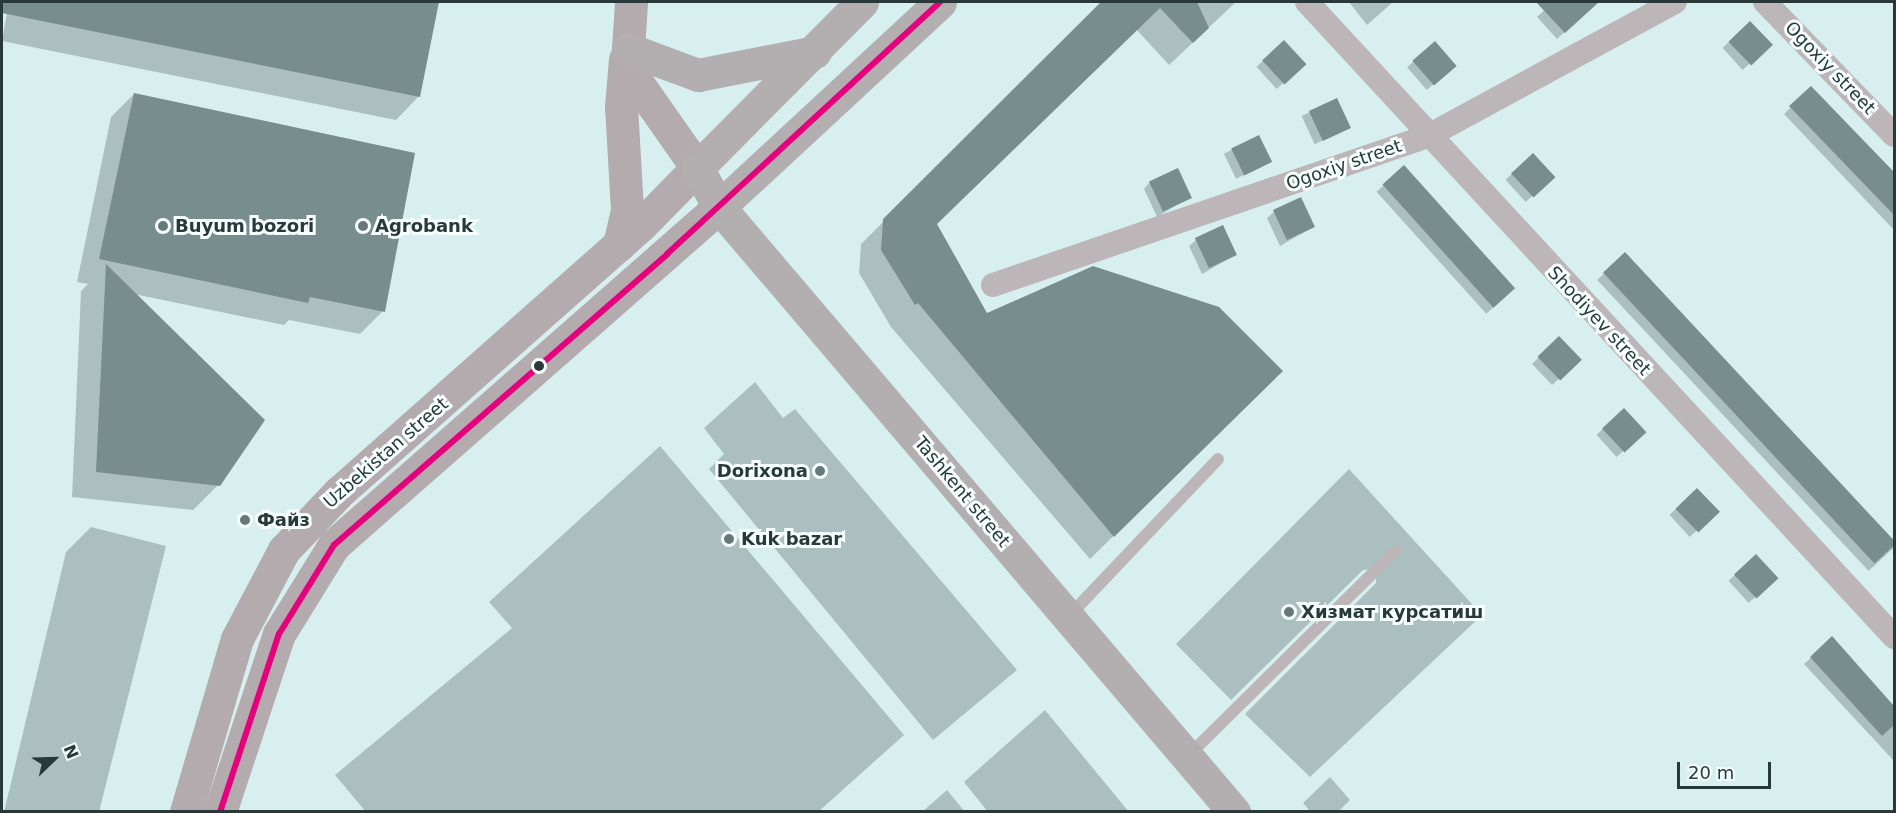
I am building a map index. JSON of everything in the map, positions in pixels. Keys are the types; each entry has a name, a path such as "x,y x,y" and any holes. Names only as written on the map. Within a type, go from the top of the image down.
{"main road":[{"path":"619,245 627,210 620,77 628,49 631,2"},
{"path":"628,49 643,96 697,168 815,52 862,2"},
{"path":"719,207 940,2"},
{"path":"628,49 698,75 815,52"},
{"name":"Tashkent street","path":"697,168 719,207 1234,812"},
{"name":"Uzbekistan street","path":"186,812 237,639 284,550 338,493 619,245 697,168"},
{"name":"Uzbekistan street","path":"220,812 279,634 334,545 719,207"}],"street":[{"name":"Shodiyev street","path":"1307,2 1894,637"},
{"name":"Ogoxiy street","path":"993,285 1428,135 1675,2"},
{"name":"Ogoxiy street","path":"1765,2 1894,135"}],"lane":[{"path":"1068,617 1218,459"},
{"path":"1188,756 1395,551"}],"building":[{"path":"3,2 439,2 420,97 2,13"},
{"path":"1101,2 1197,2 1209,28 1193,43 1160,8 937,224 987,313 1093,266 1219,307 1283,371 1114,537 918,303 915,305 881,250 883,219"},
{"path":"1536,2 1599,2 1565,33"},
{"path":"1750,21 1773,45 1751,66 1728,42"},
{"path":"1284,40 1307,64 1285,85 1262,60"},
{"path":"1435,41 1457,66 1434,86 1412,61"},
{"path":"1811,86 1894,172 1894,215 1789,106"},
{"path":"134,93 415,153 385,312 310,297 308,303 99,259"},
{"path":"1337,98 1351,128 1323,141 1309,111"},
{"path":"1259,135 1272,162 1244,176 1231,149"},
{"path":"1533,153 1556,177 1534,198 1511,173"},
{"path":"1404,165 1515,288 1494,308 1382,184"},
{"path":"1178,168 1192,198 1163,211 1149,182"},
{"path":"1301,197 1315,227 1287,240 1273,210"},
{"path":"1223,225 1237,255 1209,268 1195,238"},
{"path":"1625,252 1894,540 1894,545 1874,564 1603,272"},
{"path":"106,264 265,420 220,486 96,472"},
{"path":"1559,336 1582,360 1560,381 1537,357"},
{"path":"1624,408 1647,432 1625,453 1602,428"},
{"path":"1697,488 1720,512 1698,533 1675,509"},
{"path":"1756,554 1779,578 1757,599 1734,574"},
{"path":"1832,636 1894,706 1894,725 1882,736 1810,657"}],"transit line":[{"path":"220,812 279,634 334,545 667,254 940,2"}],"place":[{"name":"Buyum bozori","path":"163,226"},
{"name":"Agrobank","path":"363,226"},
{"name":"Dorixona","path":"820,471"},
{"name":"Файз","path":"245,520"},
{"name":"Kuk bazar","path":"729,539"},
{"name":"Хизмат курсатиш","path":"1289,612"}]}
